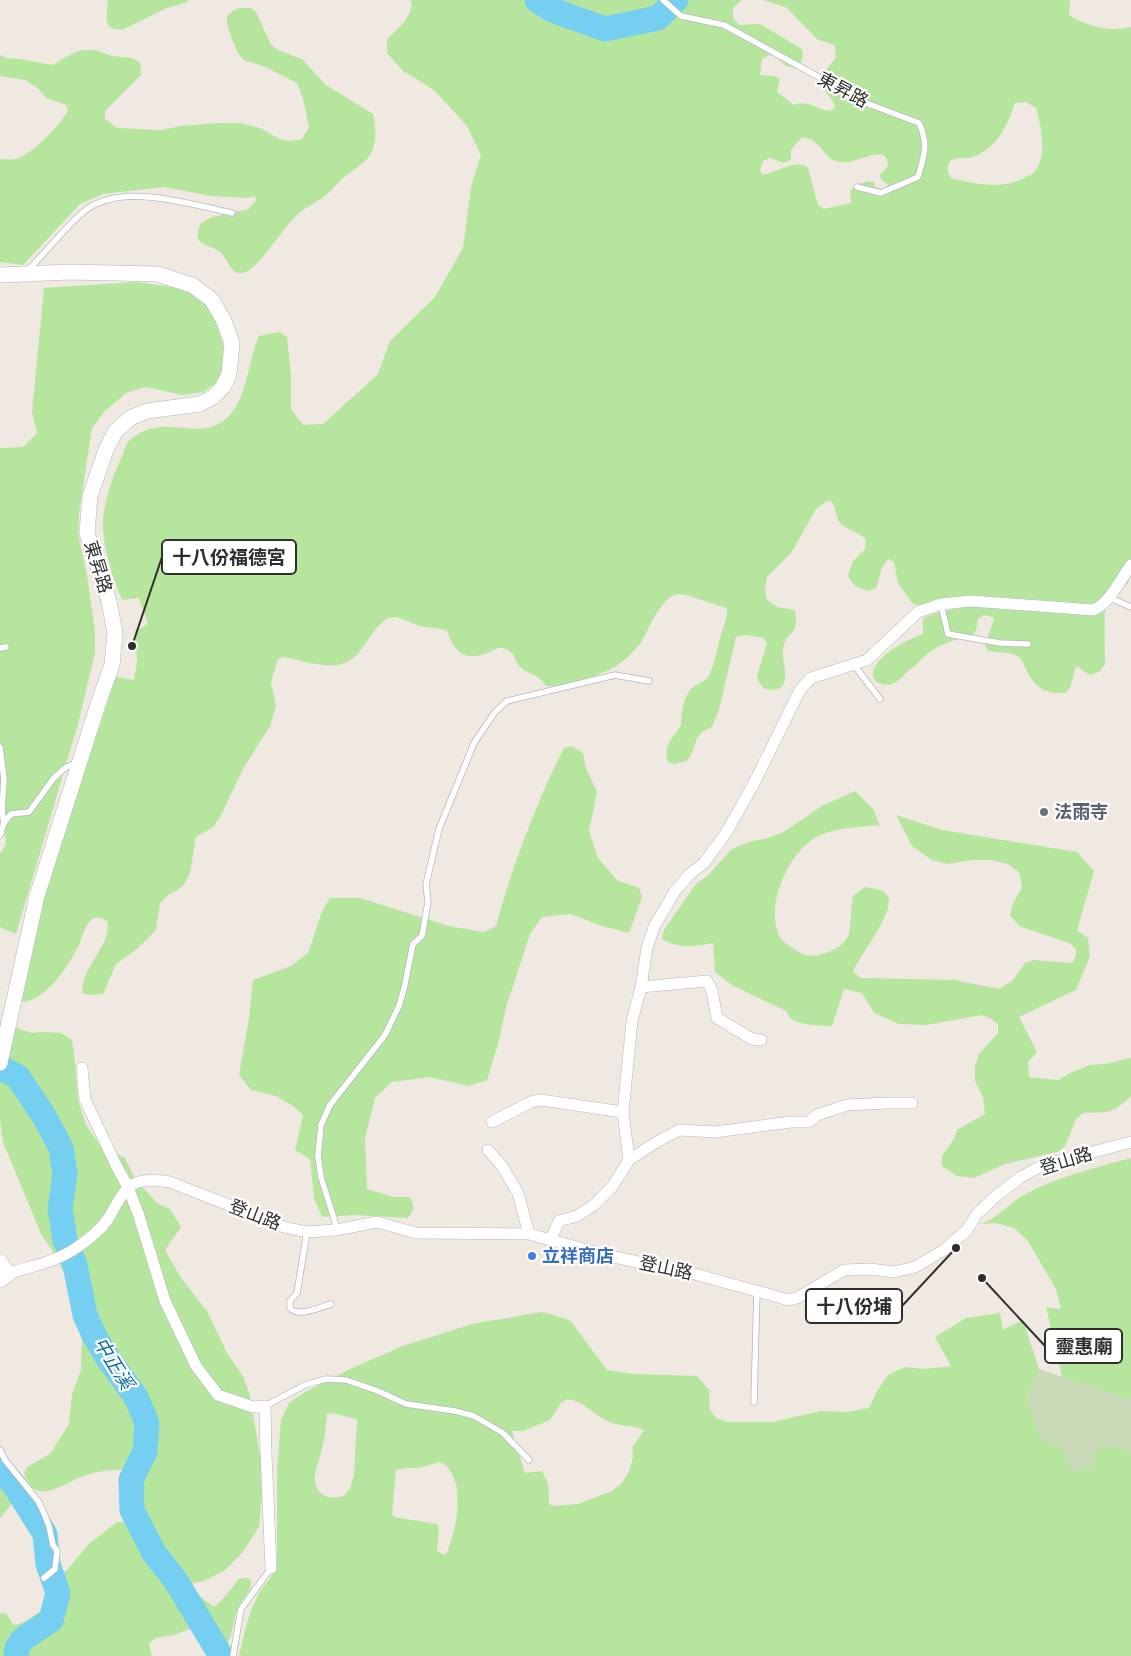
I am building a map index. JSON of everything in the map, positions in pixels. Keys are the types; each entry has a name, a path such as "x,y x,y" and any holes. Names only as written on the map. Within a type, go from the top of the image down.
{"street":[{"name":"東昇路","path":"0,275 69,272 157,274 192,285 212,300 224,321 232,343 229,374 223,387 214,397 200,404 147,411 130,418 115,432 106,450 90,496 87,532 108,601 115,633 112,665 36,896 2,1042 0,1063"},
{"path":"629,1160 623,1112 632,1022 641,987 647,948 654,927 675,891 690,874 704,864 726,833 753,785 800,690 811,678 867,660 918,612 942,604 971,601 1093,610 1102,606 1110,598 1131,565"},
{"path":"641,987 707,981 712,991 717,1018 752,1039 761,1040"},
{"path":"82,1068 85,1100 128,1187 139,1216 164,1301 196,1366 218,1395 253,1406 265,1406 271,1568"},
{"path":"492,1122 531,1102 541,1100 623,1112"},
{"path":"550,1239 560,1221 577,1216 594,1204 612,1187 629,1160 655,1142 679,1130 715,1132 791,1122 809,1122 817,1115 847,1105 912,1103"},
{"name":"登山路","path":"128,1187 142,1181 170,1182 284,1227 308,1232 336,1230 377,1222 416,1233 529,1234 608,1256 691,1273 789,1300 797,1298 844,1270 870,1269 894,1272 914,1267 944,1250 966,1231 978,1214 996,1196 1021,1177 1043,1165 1131,1142"},
{"path":"488,1150 502,1166 518,1193 529,1234"},
{"path":"3,1272 62,1257 75,1249 95,1234 106,1222 128,1187"}],"lane":[{"name":"東昇路","path":"663,0 681,16 724,25 866,103 919,123 925,135 924,154 918,177 881,193 857,187"},
{"path":"25,274 81,213 96,204 112,198 135,196 154,198 232,212"},
{"path":"1110,598 1131,607"},
{"path":"942,604 948,634 1000,643 1028,644"},
{"path":"854,665 880,699"},
{"path":"336,1230 321,1178 318,1156 321,1125 330,1106 385,1035 399,1006 413,944 422,936 428,902 426,884 439,829 474,743 495,712 507,701 615,675 649,681"},
{"path":"0,747 4,779 2,811 4,823"},
{"path":"0,835 4,823 11,814 29,812 53,779 66,767 79,762"},
{"path":"308,1232 297,1293 290,1301 290,1308 292,1311 299,1313 331,1304"},
{"path":"754,1402 757,1290"},
{"path":"265,1406 305,1385 326,1379 346,1380 378,1391 406,1404 455,1411 474,1416 503,1433 528,1460"},
{"path":"0,1450 9,1466 38,1501 49,1526 53,1545 57,1551 56,1569 44,1578"},
{"path":"233,1656 241,1609 271,1568"}],"green space":[{"path":"108,0 188,0 188,2 167,8 124,29 117,30 109,26 107,22"},
{"path":"410,0 742,0 733,8 733,18 739,25 760,24 802,49 803,57 798,69 786,66 775,56 769,55 762,59 760,75 775,76 780,79 777,92 794,105 804,103 832,111 835,105 821,83 826,70 836,57 835,45 818,40 786,7 762,0 1070,0 1069,15 1084,23 1107,29 1131,27 1131,574 1126,586 1113,594 1107,602 1105,664 1099,672 1090,675 1076,666 1070,688 1065,693 1052,693 1042,689 1030,677 1019,657 1008,653 988,651 985,644 994,620 992,617 984,615 978,619 973,636 961,638 937,647 892,684 885,685 879,683 874,679 873,672 880,660 894,648 923,634 923,619 935,613 978,602 962,597 929,604 913,604 898,583 894,562 888,559 882,568 876,588 869,591 856,586 848,575 853,561 865,549 866,540 861,535 841,524 831,501 827,501 816,509 791,553 767,577 765,591 767,600 777,607 795,610 796,625 787,638 783,649 785,680 783,684 777,689 764,689 759,682 757,675 767,644 764,638 746,635 736,637 719,710 712,727 705,730 698,737 687,761 674,764 668,762 667,747 681,725 681,716 686,696 692,688 706,679 711,672 726,620 727,608 679,594 673,596 667,600 657,613 640,644 623,661 597,675 554,686 546,686 538,677 520,667 514,655 504,648 477,656 465,655 456,649 447,631 417,625 395,617 388,618 376,629 358,653 345,663 330,665 314,664 284,657 278,659 271,682 276,706 270,726 243,769 220,817 213,827 196,837 190,873 184,885 168,895 160,903 156,930 138,948 116,964 103,994 88,995 82,993 83,982 105,941 107,932 108,922 98,917 93,918 87,925 79,945 56,981 39,996 21,1002 39,914 67,816 88,761 116,677 134,680 137,661 135,631 148,624 139,598 122,600 110,566 104,539 103,521 106,501 111,482 127,444 137,435 152,429 172,427 197,429 214,426 222,422 231,414 242,394 259,336 280,332 287,337 291,375 291,409 303,425 323,424 378,374 390,341 435,297 463,248 471,187 481,155 467,126 434,90 403,71 387,53 387,39 406,19 412,3","holes":["1026,102 1036,108 1042,141 1041,158 1033,173 1015,182 997,185 979,184 951,178 947,170 950,161 973,157 989,148 1005,128 1015,103","802,137 815,142 829,157 840,162 883,155 887,159 888,166 880,175 881,179 888,185 886,188 881,189 875,187 874,182 861,183 850,191 851,203 824,209 818,205 808,168 803,165 792,165 762,175 760,170 763,161 770,158 783,163 791,160 791,150"]},
{"path":"240,8 251,8 256,12 271,45 278,50 302,59 326,85 373,114 375,140 372,151 365,161 344,177 325,196 299,213 258,262 246,272 237,273 234,271 218,250 200,241 198,231 201,223 213,217 249,209 256,200 255,196 248,198 211,196 164,187 103,194 80,204 23,265 0,262 0,159 16,159 31,151 52,132 68,111 66,105 46,98 38,88 25,80 0,76 0,55 7,58 53,65 77,52 94,50 140,62 141,75 105,111 105,119 117,128 161,130 181,126 240,123 260,128 279,139 289,141 302,139 309,127 303,99 297,83 265,67 244,60 238,53 231,37 227,16"},
{"path":"136,282 187,289 205,302 216,323 223,344 224,366 216,383 203,392 182,395 146,387 126,393 105,411 92,428 79,513 78,534 87,575 95,631 95,653 78,724 16,934 0,927 0,854 6,844 0,789 0,448 23,447 37,433 32,412 44,288"},
{"path":"572,746 583,753 586,768 597,792 589,831 598,858 618,881 639,888 642,897 629,933 602,926 570,914 542,917 530,934 506,1007 499,1041 487,1080 468,1086 430,1077 392,1082 375,1098 365,1138 367,1189 394,1197 410,1197 414,1208 408,1218 355,1215 322,1217 314,1198 310,1159 295,1150 303,1115 293,1106 276,1096 251,1090 239,1075 249,1018 253,980 291,966 308,953 322,911 330,898 360,898 449,926 484,932 496,926 509,881 534,813 564,748"},
{"path":"855,791 873,809 880,825 837,830 811,840 800,850 783,878 775,909 776,924 783,941 802,954 817,955 836,948 848,938 853,896 865,887 885,893 889,902 887,911 853,972 861,978 955,980 999,989 1012,981 1025,963 1033,960 1072,963 1076,956 1076,949 1069,943 1019,926 1010,915 1013,904 1022,887 1019,872 1008,864 990,860 973,860 947,864 932,860 912,846 896,815 942,830 1077,852 1094,871 1077,931 1088,938 1090,956 1076,990 1019,1017 1037,1052 1028,1062 1029,1077 1058,1080 1090,1065 1105,1064 1131,1058 1131,1096 1119,1107 1109,1111 1083,1113 1076,1119 1065,1146 1057,1152 1005,1164 974,1178 957,1176 942,1166 942,1156 954,1139 957,1130 985,1114 983,1097 975,1081 975,1066 979,1054 998,1033 998,1024 991,1019 982,1015 927,1025 899,1024 874,1013 862,993 844,989 832,1026 804,1024 790,1018 786,1011 732,985 715,972 713,943 694,946 681,945 662,939 664,930 695,885 707,876 732,849 782,833 822,806"},
{"path":"0,1021 31,1033 61,1033 72,1040 78,1100 86,1125 99,1144 125,1158 135,1179 157,1203 170,1209 181,1227 165,1250 181,1278 207,1311 227,1353 243,1376 249,1392 261,1461 262,1494 259,1527 242,1553 225,1570 204,1581 192,1583 189,1588 214,1607 239,1579 248,1578 251,1581 249,1591 237,1611 229,1641 222,1651 204,1623 174,1635 155,1638 149,1644 152,1656 0,1656 0,1613 7,1614 13,1625 22,1623 32,1617 48,1601 50,1593 49,1583 67,1570 89,1544 117,1522 131,1522 121,1499 126,1479 125,1470 90,1474 49,1491 39,1491 33,1488 24,1474 27,1467 50,1454 69,1424 72,1394 81,1370 82,1337 70,1284 52,1250 42,1236 3,1142 0,1121"},
{"path":"1131,1158 1131,1400 1062,1377 1046,1307 1061,1309 1056,1289 1028,1241 1014,1228 996,1223 981,1224 997,1215 1022,1196 1048,1183"},
{"path":"542,1312 570,1320 607,1370 633,1374 697,1376 709,1390 710,1410 717,1419 728,1422 772,1422 821,1411 847,1412 869,1408 877,1391 888,1375 905,1367 924,1369 951,1366 935,1337 966,1318 1000,1313 1003,1330 1023,1320 1039,1369 1027,1398 1059,1445 1090,1468 1100,1444 1129,1450 1131,1453 1131,1656 239,1656 250,1613 259,1593 271,1577 277,1562 277,1471 281,1420 289,1403 305,1392 352,1368 403,1346 472,1324","holes":["567,1399 579,1402 609,1422 644,1430 632,1448 633,1457 629,1471 622,1483 612,1491 578,1504 552,1506 549,1503 548,1483 542,1471 525,1473 512,1431 523,1431 550,1420 561,1403","331,1413 357,1419 354,1475 350,1488 344,1496 329,1497 324,1495 317,1489 315,1483 324,1441 327,1414","440,1462 449,1469 454,1479 458,1504 454,1531 446,1554 437,1551 439,1529 437,1524 394,1517 392,1514 396,1470 418,1468"]},
{"path":"1039,1369 1131,1400 1131,1453 1129,1450 1100,1445 1090,1468 1071,1472 1059,1445 1041,1440 1027,1398"},
{"path":"0,1482 13,1499 11,1505 0,1518"}],"waterway":[{"path":"537,0 552,10 605,29 658,18 676,0"},
{"name":"中正溪","path":"0,1067 18,1077 44,1116 61,1148 65,1174 60,1209 65,1240 75,1265 85,1315 107,1357 136,1397 147,1423 145,1451 131,1480 132,1510 154,1553 176,1581 221,1656"},
{"path":"0,1469 15,1486 45,1534 48,1564 58,1593 51,1620 23,1639 17,1648 16,1656"}],"place":[{"name":"十八份福德宮","path":"132,646"},
{"name":"法雨寺","path":"1044,812"},
{"name":"十八份埔","path":"956,1248"},
{"name":"立祥商店","path":"532,1256"},
{"name":"靈惠廟","path":"982,1278"}]}
